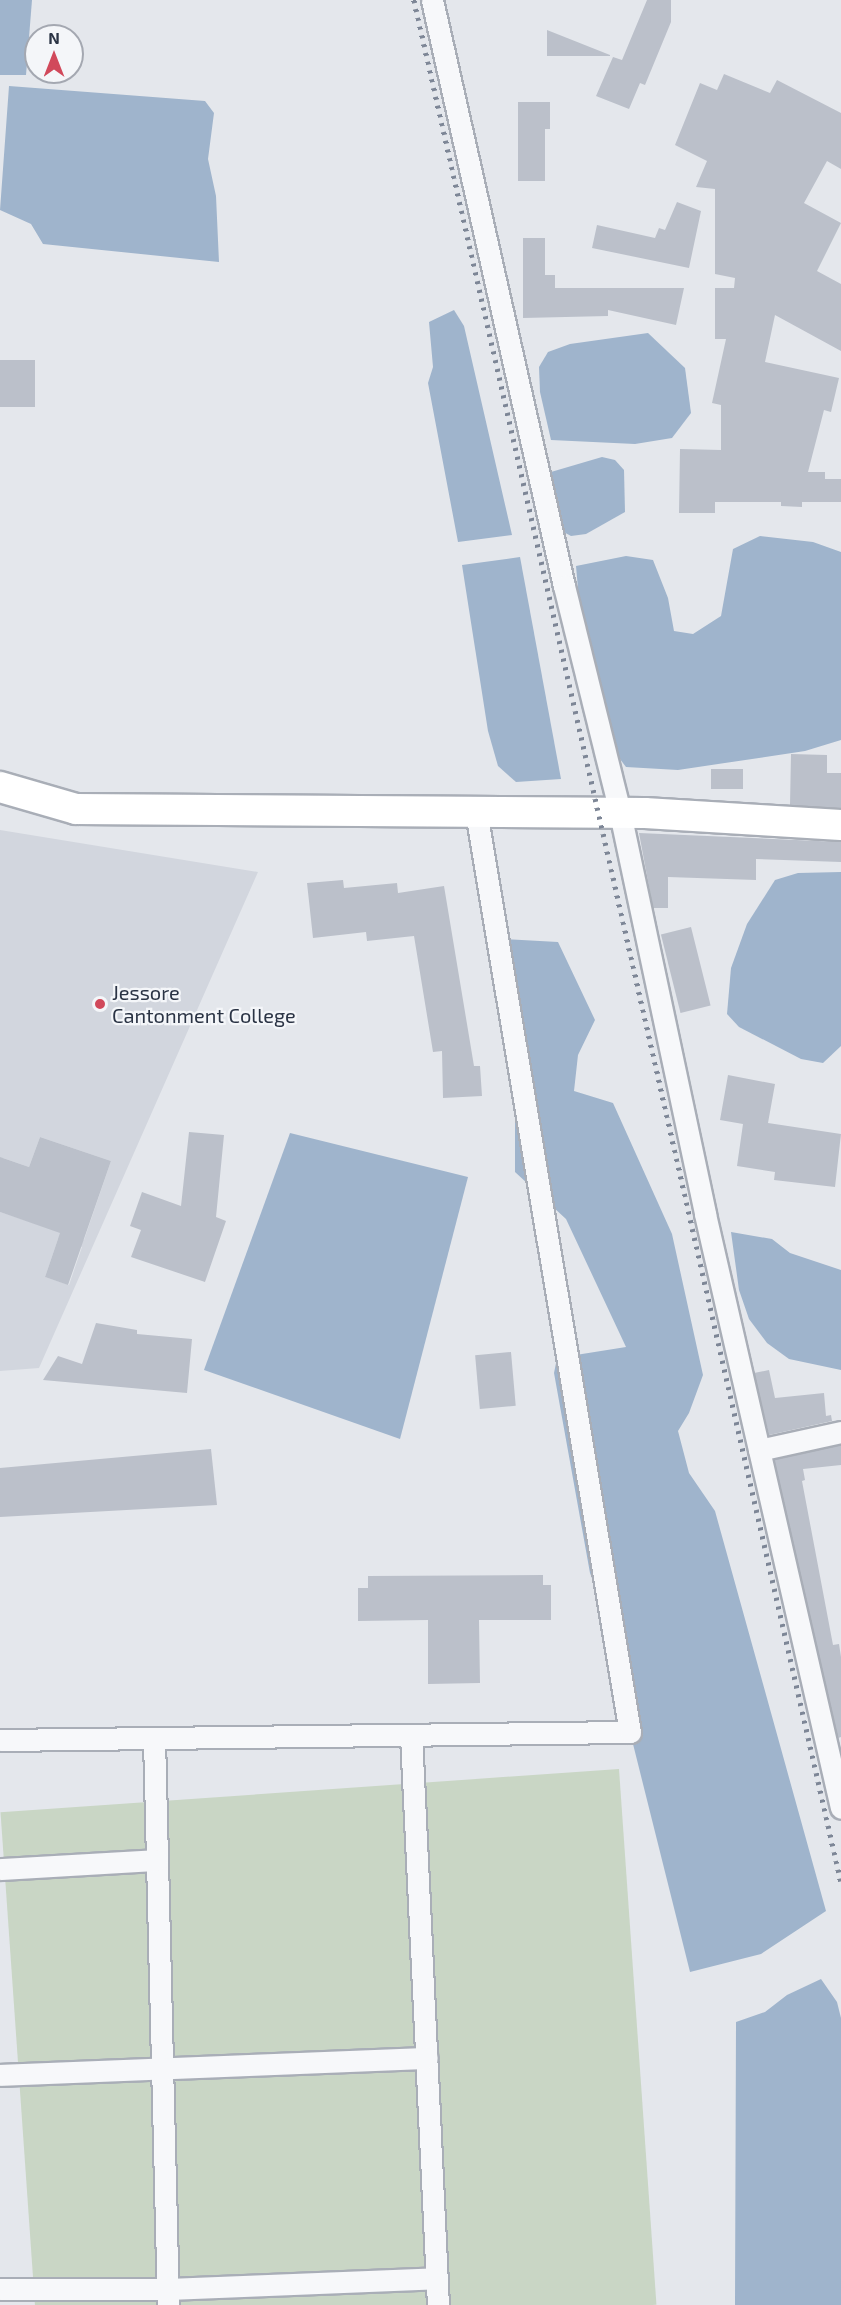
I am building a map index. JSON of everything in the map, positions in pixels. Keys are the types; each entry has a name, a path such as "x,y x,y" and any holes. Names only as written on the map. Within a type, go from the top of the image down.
{"street":[{"path":"432,0 564,586 620,813 759,1450 841,1808"},
{"path":"0,787 76,809 620,813 841,825"},
{"path":"0,1740 630,1732 476,812"},
{"path":"759,1450 841,1432"},
{"path":"411,1735 438,2305"},
{"path":"154,1738 168,2297"},
{"path":"0,1869 157,1860"},
{"path":"0,2075 427,2058"},
{"path":"0,2289 168,2297 437,2278"}],"shaded area":[{"name":"Jessore Cantonment College","path":"0,830 258,872 39,1368 0,1371 0,1212 84,1240 111,1161 40,1137 29,1167 3,1158 0,1166","holes":["58,1239 82,1247 69,1285 45,1277"]}],"green space":[{"path":"619,1769 656,2305 35,2305 1,1812"}],"water":[{"path":"0,0 32,0 30,24 24,24 24,75 0,75"},
{"path":"9,86 205,101 214,113 208,159 216,196 219,262 43,244 31,224 0,210"},
{"path":"454,310 464,326 512,535 458,542 428,383 433,367 429,322"},
{"path":"648,333 685,368 691,413 672,438 635,444 551,440 540,392 539,367 548,352 570,344"},
{"path":"602,457 615,460 624,470 625,512 586,534 571,536 560,530 553,514 551,472"},
{"path":"760,536 813,542 841,552 841,740 805,751 678,770 626,767 614,751 580,612 576,566 626,556 653,560 668,598 674,631 693,634 721,616 733,549"},
{"path":"520,557 561,779 516,782 498,766 488,731 462,565"},
{"path":"841,872 841,1046 823,1063 801,1059 739,1027 727,1014 731,968 747,924 775,880 798,873"},
{"path":"503,939 558,942 595,1020 578,1055 574,1091 613,1103 672,1234 703,1375 689,1413 678,1431 689,1473 715,1511 826,1911 761,1954 690,1972 613,1664 611,1628 590,1573 554,1373 557,1358 626,1347 566,1219 515,1172 515,1101"},
{"path":"290,1133 468,1177 400,1439 204,1370"},
{"path":"731,1232 772,1239 790,1253 841,1270 841,1370 789,1359 767,1343 749,1319 739,1290"},
{"path":"821,1979 837,2002 841,2018 841,2305 735,2305 736,2022 765,2012 787,1995"}],"building":[{"path":"647,0 671,0 671,22 645,85 640,83 629,109 596,96 613,57 622,60"},
{"path":"547,30 610,55 610,56 547,56"},
{"path":"724,74 770,93 777,80 841,113 841,169 827,161 804,203 841,223 817,271 841,284 841,351 775,315 765,362 839,378 831,412 824,410 808,472 825,472 825,479 841,479 841,502 802,502 802,507 781,506 781,502 715,502 715,513 679,513 680,449 721,450 721,405 712,403 726,339 715,339 715,288 734,288 735,278 715,274 715,189 696,187 707,161 675,145 700,83 717,90"},
{"path":"518,102 550,102 550,129 545,129 545,181 518,181"},
{"path":"677,202 701,211 689,268 592,248 597,225 655,238 659,228 665,230"},
{"path":"523,238 545,238 545,275 555,275 555,288 684,288 676,325 608,310 608,316 523,318"},
{"path":"0,360 35,360 35,407 0,407"},
{"path":"791,754 827,755 827,773 841,773 841,808 790,805"},
{"path":"711,769 743,769 743,789 711,789"},
{"path":"639,833 841,842 841,862 756,859 756,880 668,877 668,908 653,908"},
{"path":"343,880 344,888 397,883 398,893 444,886 474,1066 480,1066 482,1096 443,1098 442,1051 433,1052 414,936 367,941 366,932 313,938 307,883"},
{"path":"691,927 711,1006 681,1013 661,934"},
{"path":"728,1075 775,1084 768,1123 841,1134 835,1187 774,1180 775,1172 737,1166 743,1124 720,1120"},
{"path":"189,1132 224,1135 216,1217 226,1221 205,1282 131,1257 141,1230 130,1226 142,1192 181,1206"},
{"path":"40,1137 111,1161 68,1285 45,1277 60,1233 0,1212 0,1157 29,1167"},
{"path":"96,1323 137,1330 137,1334 192,1339 187,1393 43,1380 58,1356 82,1364"},
{"path":"511,1352 516,1406 480,1409 475,1355"},
{"path":"769,1370 775,1398 824,1393 826,1416 831,1415 832,1421 769,1435 754,1373"},
{"path":"841,1445 841,1465 803,1469 805,1480 802,1481 833,1645 839,1644 841,1657 841,1737 838,1738 774,1460"},
{"path":"211,1449 217,1505 0,1517 0,1468"},
{"path":"543,1575 543,1585 551,1585 551,1620 479,1620 480,1683 428,1684 428,1620 358,1621 358,1588 368,1588 368,1576"}],"railway":[{"path":"414,0 841,1882"}],"place":[{"name":"Jessore Cantonment College","path":"100,1004"}]}
